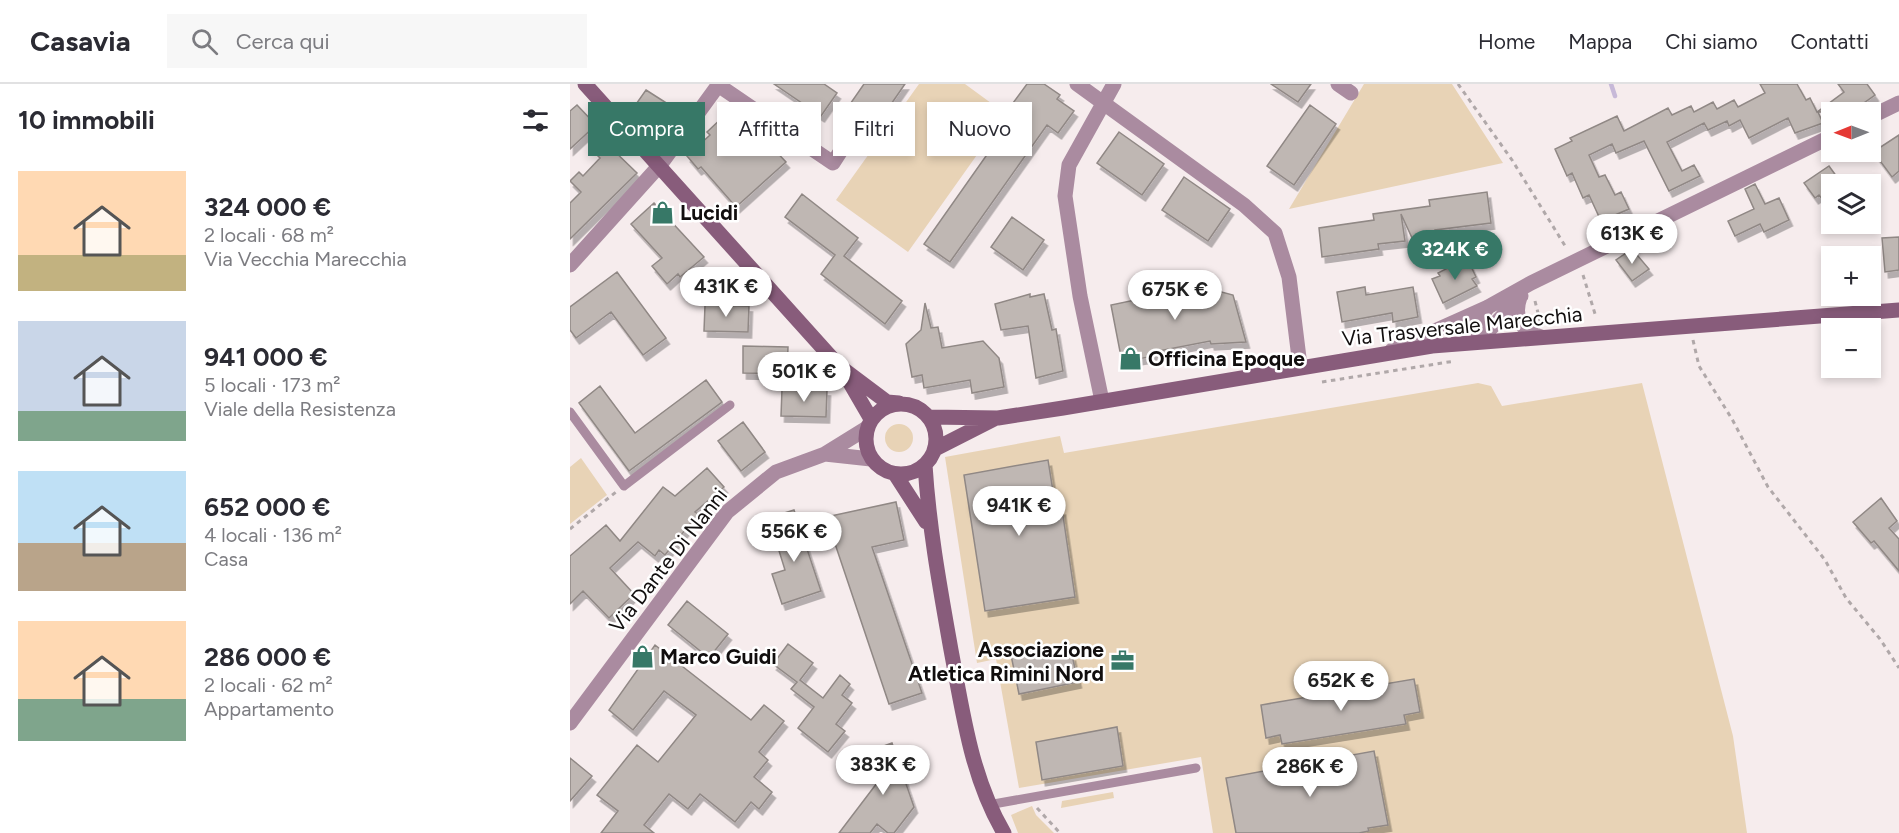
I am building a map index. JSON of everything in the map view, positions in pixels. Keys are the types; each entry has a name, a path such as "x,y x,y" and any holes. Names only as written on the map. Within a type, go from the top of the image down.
{"street":[{"path":"585,84 839,366 887,402 911,405 930,417 937,438 935,449 925,465 906,474 895,474 878,466 871,459 867,448 869,424 839,366"},
{"path":"570,265 660,165 718,84 833,163 838,156"},
{"path":"1077,84 1258,216 1275,233 1289,277 1300,366"},
{"path":"1102,401 1080,296 1065,196 1069,165 1114,84"},
{"path":"1338,84 1351,93"},
{"path":"1881,112 1899,103"},
{"path":"1388,352 1528,290 1821,142"},
{"path":"1528,290 1516,309 1518,318 1530,334 1541,330"},
{"path":"1479,341 1528,290"},
{"path":"1479,341 1477,330 1481,315 1488,307"},
{"name":"Via Trasversale Marecchia","path":"930,417 998,418 1300,366 1541,330 1899,310"},
{"path":"869,424 879,411 899,403"},
{"name":"Via Trasversale Marecchia","path":"935,449 998,418"},
{"name":"Via Dante Di Nanni","path":"570,723 727,512 776,472 825,454 869,424"},
{"name":"Via Dante Di Nanni","path":"825,454 871,459"},
{"path":"925,465 929,528 963,712 977,776 988,806 1004,833"},
{"path":"895,474 914,499 929,528"}],"lane":[{"path":"570,412 624,486 730,405"},
{"path":"988,806 1196,768"}],"path":[{"path":"1458,84 1512,160 1569,253"},
{"path":"1581,270 1596,317"},
{"path":"1528,290 1541,330"},
{"path":"1682,341 1693,340 1699,366 1732,419 1768,486 1825,560 1846,598 1880,639 1899,668"},
{"path":"1321,382 1463,360"},
{"path":"570,529 624,486"},
{"path":"1036,805 1060,833"}],"shaded area":[{"path":"919,84 965,84 990,102 927,102 927,156 976,156 908,252 836,200 867,156 915,156 915,102 906,102"},
{"path":"1364,84 1452,84 1503,163 1289,209"},
{"path":"1478,383 1491,386 1502,406 1642,383 1733,736 1747,833 1213,833 1201,757 1019,788 996,659 977,663 945,457 1060,436 1064,453"},
{"path":"899,424 909,428 913,438 909,448 899,452 889,448 885,438 889,428"},
{"path":"581,458 607,495 570,524 570,467"},
{"path":"1113,792 1114,798 1061,808 1062,801"},
{"path":"1032,806 1036,815 1054,833 1018,833 1011,815"}],"building":[{"path":"774,84 824,84 837,93 821,116 821,102 800,102"},
{"path":"864,84 905,84 893,102 851,102"},
{"path":"1027,84 1044,84 1060,95 1057,99 1074,111 1058,133 1047,125 1032,146 1032,102 1014,102"},
{"path":"1271,84 1311,84 1298,102"},
{"path":"1760,84 1797,84 1806,100 1810,98 1817,112 1821,109 1821,112 1818,112 1821,124 1795,133 1788,118 1749,138 1740,120 1729,126 1727,121 1708,130 1704,123 1667,142 1682,171 1694,165 1700,176 1669,191 1644,141 1616,153 1612,144 1589,155 1599,177 1605,175 1615,195 1621,192 1629,209 1601,221 1589,195 1583,198 1572,173 1567,176 1555,149 1572,141 1570,138 1617,116 1624,131 1668,108 1672,115 1691,106 1694,112 1713,102 1717,109 1734,100 1738,107 1765,93"},
{"path":"1838,84 1867,84 1875,95 1865,102 1830,102 1844,92"},
{"path":"646,90 665,102 638,102"},
{"path":"577,105 588,117 588,132 570,149 570,111"},
{"path":"1310,105 1336,124 1294,185 1267,166"},
{"path":"717,123 717,156 780,156 786,162 736,207 701,167 698,169 687,156 705,156 705,140 710,135 707,132"},
{"path":"1119,132 1164,164 1142,195 1097,163"},
{"path":"1899,135 1899,171 1892,177 1881,162 1881,147"},
{"path":"598,156 619,156 637,173 570,239 570,203 581,192 570,181 579,172 583,176 600,158"},
{"path":"986,156 1025,156 950,262 924,244"},
{"path":"1829,166 1835,174 1821,174 1821,198 1819,195 1815,198 1804,183"},
{"path":"1184,177 1230,209 1208,241 1162,210"},
{"path":"1755,184 1765,204 1779,198 1789,220 1764,232 1760,224 1735,236 1728,221 1754,209 1745,189"},
{"path":"1487,192 1491,223 1435,230 1436,237 1413,240 1401,214 1405,241 1378,244 1379,249 1322,257 1319,228 1374,220 1373,214 1430,206 1429,200"},
{"path":"802,194 858,238 844,256 902,301 885,324 821,274 835,255 785,217"},
{"path":"654,203 704,257 680,277 678,274 667,284 652,266 662,258 631,224"},
{"path":"1012,217 1044,240 1023,270 991,247"},
{"path":"1899,237 1899,270 1885,272 1882,238"},
{"path":"1632,249 1649,269 1632,281 1616,260"},
{"path":"1467,258 1476,277 1472,279 1477,286 1443,303 1432,279 1440,276 1438,273"},
{"path":"617,272 666,338 643,355 611,312 576,338 570,330 570,307"},
{"path":"1180,282 1182,293 1214,290 1233,295 1246,342 1211,344 1210,341 1153,352 1154,356 1122,362 1111,305 1159,295 1157,287"},
{"path":"1365,287 1366,295 1413,287 1418,317 1393,322 1392,313 1342,322 1337,292"},
{"path":"1030,294 1030,297 1044,294 1052,330 1056,329 1063,371 1036,378 1028,326 1001,330 995,304"},
{"path":"925,303 931,328 938,327 942,348 983,341 999,358 1004,387 972,393 970,380 924,388 922,375 912,377 906,344 921,330"},
{"path":"705,305 749,306 748,332 704,331"},
{"path":"743,346 788,347 787,374 743,373"},
{"path":"706,380 722,402 629,471 579,403 600,386 635,433"},
{"path":"782,389 827,390 826,417 781,416"},
{"path":"743,422 765,452 741,471 718,441"},
{"path":"1048,460 1056,510 1062,509 1075,597 985,611 964,475"},
{"path":"707,468 724,487 695,512 698,514 665,555 659,550 655,556 638,542 610,568 634,594 609,618 583,591 570,604 570,556 606,525 620,541 663,487 675,496"},
{"path":"1881,498 1897,521 1889,528 1899,539 1899,571 1874,541 1871,543 1853,522"},
{"path":"896,502 904,540 872,547 922,693 889,704 826,517"},
{"path":"794,510 821,591 782,604 772,574 785,570 776,541 787,532 775,516"},
{"path":"687,601 728,634 709,658 668,625"},
{"path":"788,644 813,663 800,680 823,698 840,675 850,684 842,695 852,703 836,724 845,731 828,752 798,728 814,707 791,689 797,682 773,664"},
{"path":"655,645 751,720 764,705 784,721 759,752 768,760 754,777 772,792 759,809 751,802 735,822 700,794 688,809 669,794 644,825 654,833 601,833 618,811 597,795 637,745 658,762 696,715 664,691 633,730 609,710"},
{"path":"1063,645 1065,656 1072,655 1078,682 1019,694 1011,655"},
{"path":"1414,679 1420,712 1404,715 1406,724 1282,744 1280,735 1266,738 1261,705"},
{"path":"1117,727 1123,766 1042,780 1036,742"},
{"path":"892,743 914,807 894,833 888,833 877,824 870,833 839,833 877,783 867,752"},
{"path":"1374,751 1388,825 1368,828 1369,831 1359,833 1236,833 1226,778"},
{"path":"570,758 592,776 570,801"}],"waterway":[{"path":"1611,84 1615,96"}],"place":[{"name":"Lucidi","path":"662,212"},
{"name":"Officina Epoque","path":"1130,358"},
{"name":"Marco Guidi","path":"642,656"},
{"name":"Associazione Atletica Rimini Nord","path":"1122,661"}]}
